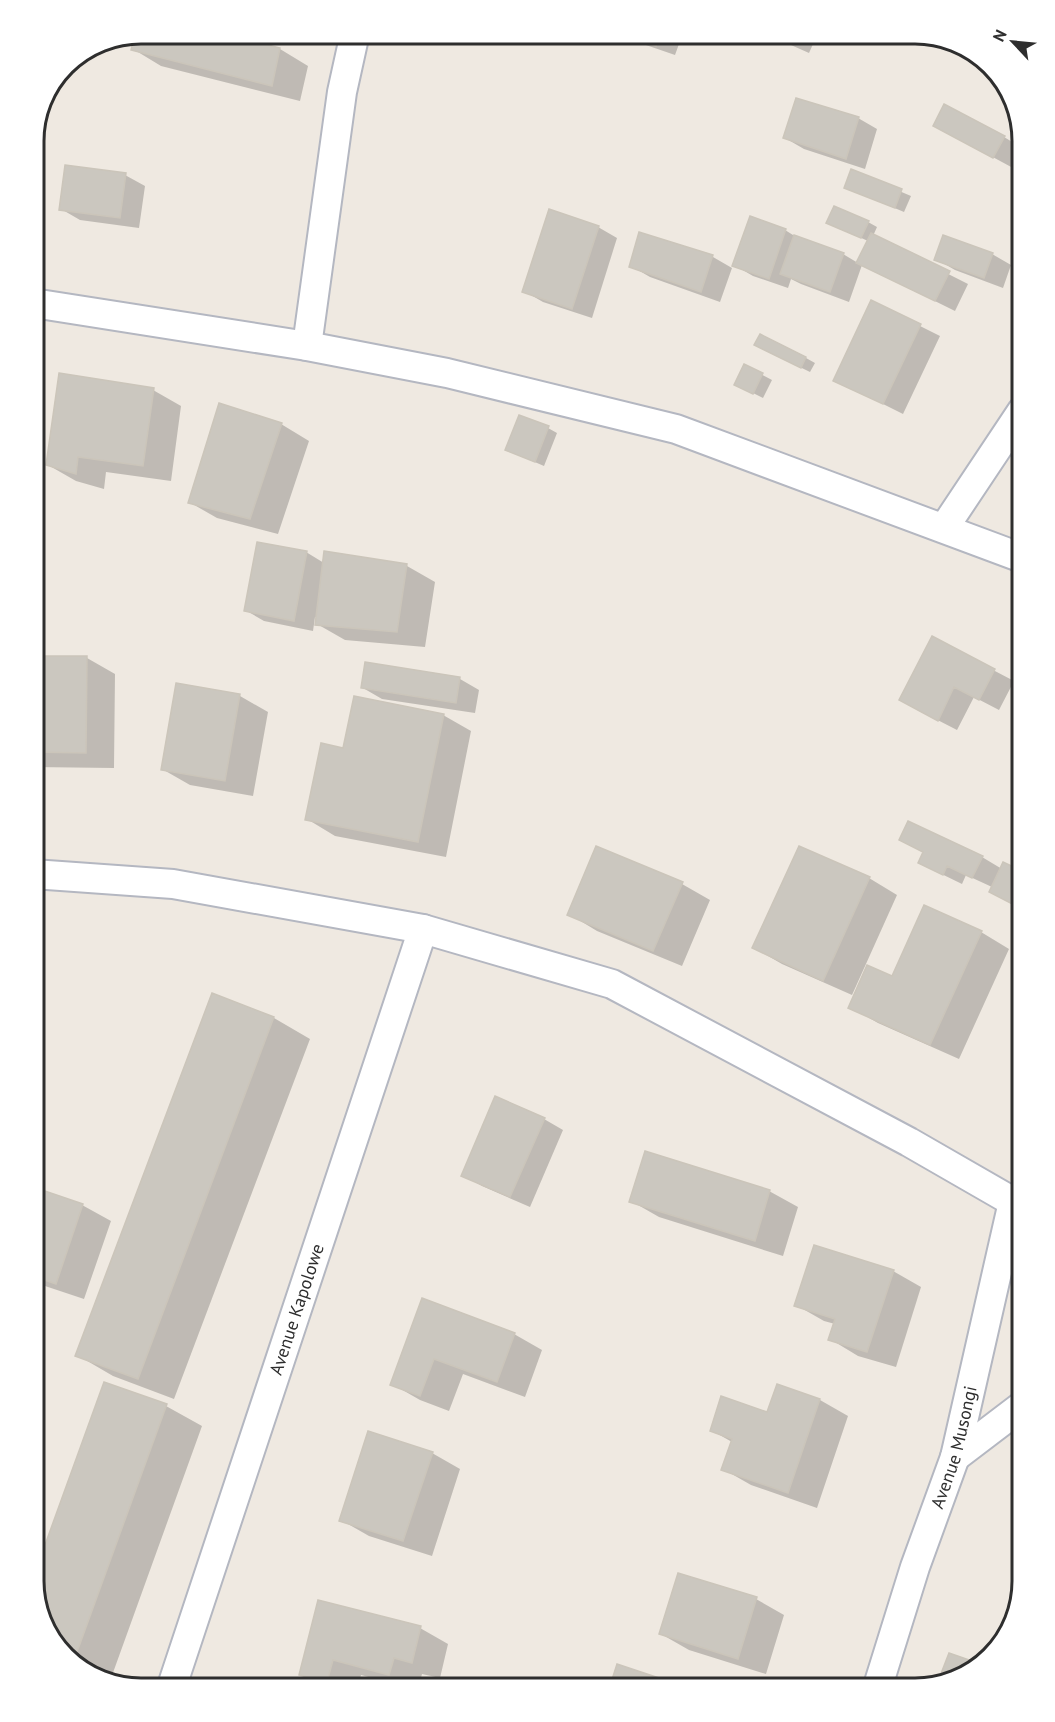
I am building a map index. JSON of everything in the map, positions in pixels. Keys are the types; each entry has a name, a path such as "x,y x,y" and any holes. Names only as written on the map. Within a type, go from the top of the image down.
{"street":[{"path":"307,346 342,92 353,44"},
{"path":"44,305 307,346 447,373 676,429 1012,554"},
{"path":"944,528 1012,426"},
{"path":"44,875 173,884 423,929 612,984 1012,1201"},
{"name":"Avenue Kapolowe","path":"175,1678 423,929"},
{"name":"Avenue Musongi","path":"880,1678 915,1567 955,1457 1012,1228"},
{"path":"955,1457 1012,1414"}],"building":[{"path":"132,44 140,44 265,44 280,48 272,86 131,50"},
{"path":"796,98 859,117 846,159 783,138"},
{"path":"944,104 1005,136 993,158 933,126"},
{"path":"65,165 126,173 120,218 59,210"},
{"path":"851,169 902,189 895,208 844,188"},
{"path":"834,206 869,221 861,238 826,223"},
{"path":"549,209 599,226 572,309 522,292"},
{"path":"750,216 786,229 769,279 732,266"},
{"path":"639,232 713,255 701,292 629,267"},
{"path":"871,233 950,271 935,301 856,263"},
{"path":"794,235 844,253 830,292 780,274"},
{"path":"943,235 993,253 984,278 934,260"},
{"path":"871,300 921,324 883,404 833,381"},
{"path":"760,334 806,357 801,368 754,345"},
{"path":"744,364 763,373 753,394 734,385"},
{"path":"59,373 154,388 143,466 78,457 76,474 46,465"},
{"path":"219,403 282,423 250,519 188,503"},
{"path":"519,415 549,426 535,462 505,450"},
{"path":"257,542 307,551 294,621 244,611"},
{"path":"324,551 407,564 397,632 315,625"},
{"path":"932,636 995,669 979,700 954,687 938,721 899,700"},
{"path":"44,656 87,656 86,753 44,752"},
{"path":"365,662 460,677 456,703 361,688"},
{"path":"176,683 240,694 225,781 161,770"},
{"path":"354,696 444,714 418,842 305,820 321,743 343,748"},
{"path":"908,821 983,856 972,878 947,866 943,875 918,863 923,852 899,840"},
{"path":"596,846 683,882 653,951 567,915"},
{"path":"799,846 870,877 823,981 752,948"},
{"path":"1003,862 1012,866 1012,904 989,892"},
{"path":"924,905 982,931 930,1045 848,1008 867,965 892,976"},
{"path":"212,993 274,1017 138,1379 75,1356"},
{"path":"495,1096 545,1118 510,1197 461,1176"},
{"path":"645,1151 770,1190 755,1241 629,1202"},
{"path":"44,1191 83,1204 56,1284 44,1280"},
{"path":"814,1245 894,1270 867,1352 828,1340 835,1319 794,1306"},
{"path":"422,1298 515,1333 497,1382 434,1359 420,1396 390,1385"},
{"path":"104,1382 167,1404 76,1654 53,1625 45,1601 44,1548"},
{"path":"777,1384 820,1399 788,1493 721,1470 732,1439 710,1431 721,1396 767,1412"},
{"path":"368,1431 433,1452 403,1541 339,1521"},
{"path":"678,1573 757,1597 738,1659 659,1634"},
{"path":"318,1600 421,1626 412,1663 394,1658 389,1675 333,1660 328,1678 299,1675"},
{"path":"949,1653 970,1660 958,1669 941,1675"},
{"path":"617,1664 659,1678 613,1678"}]}
